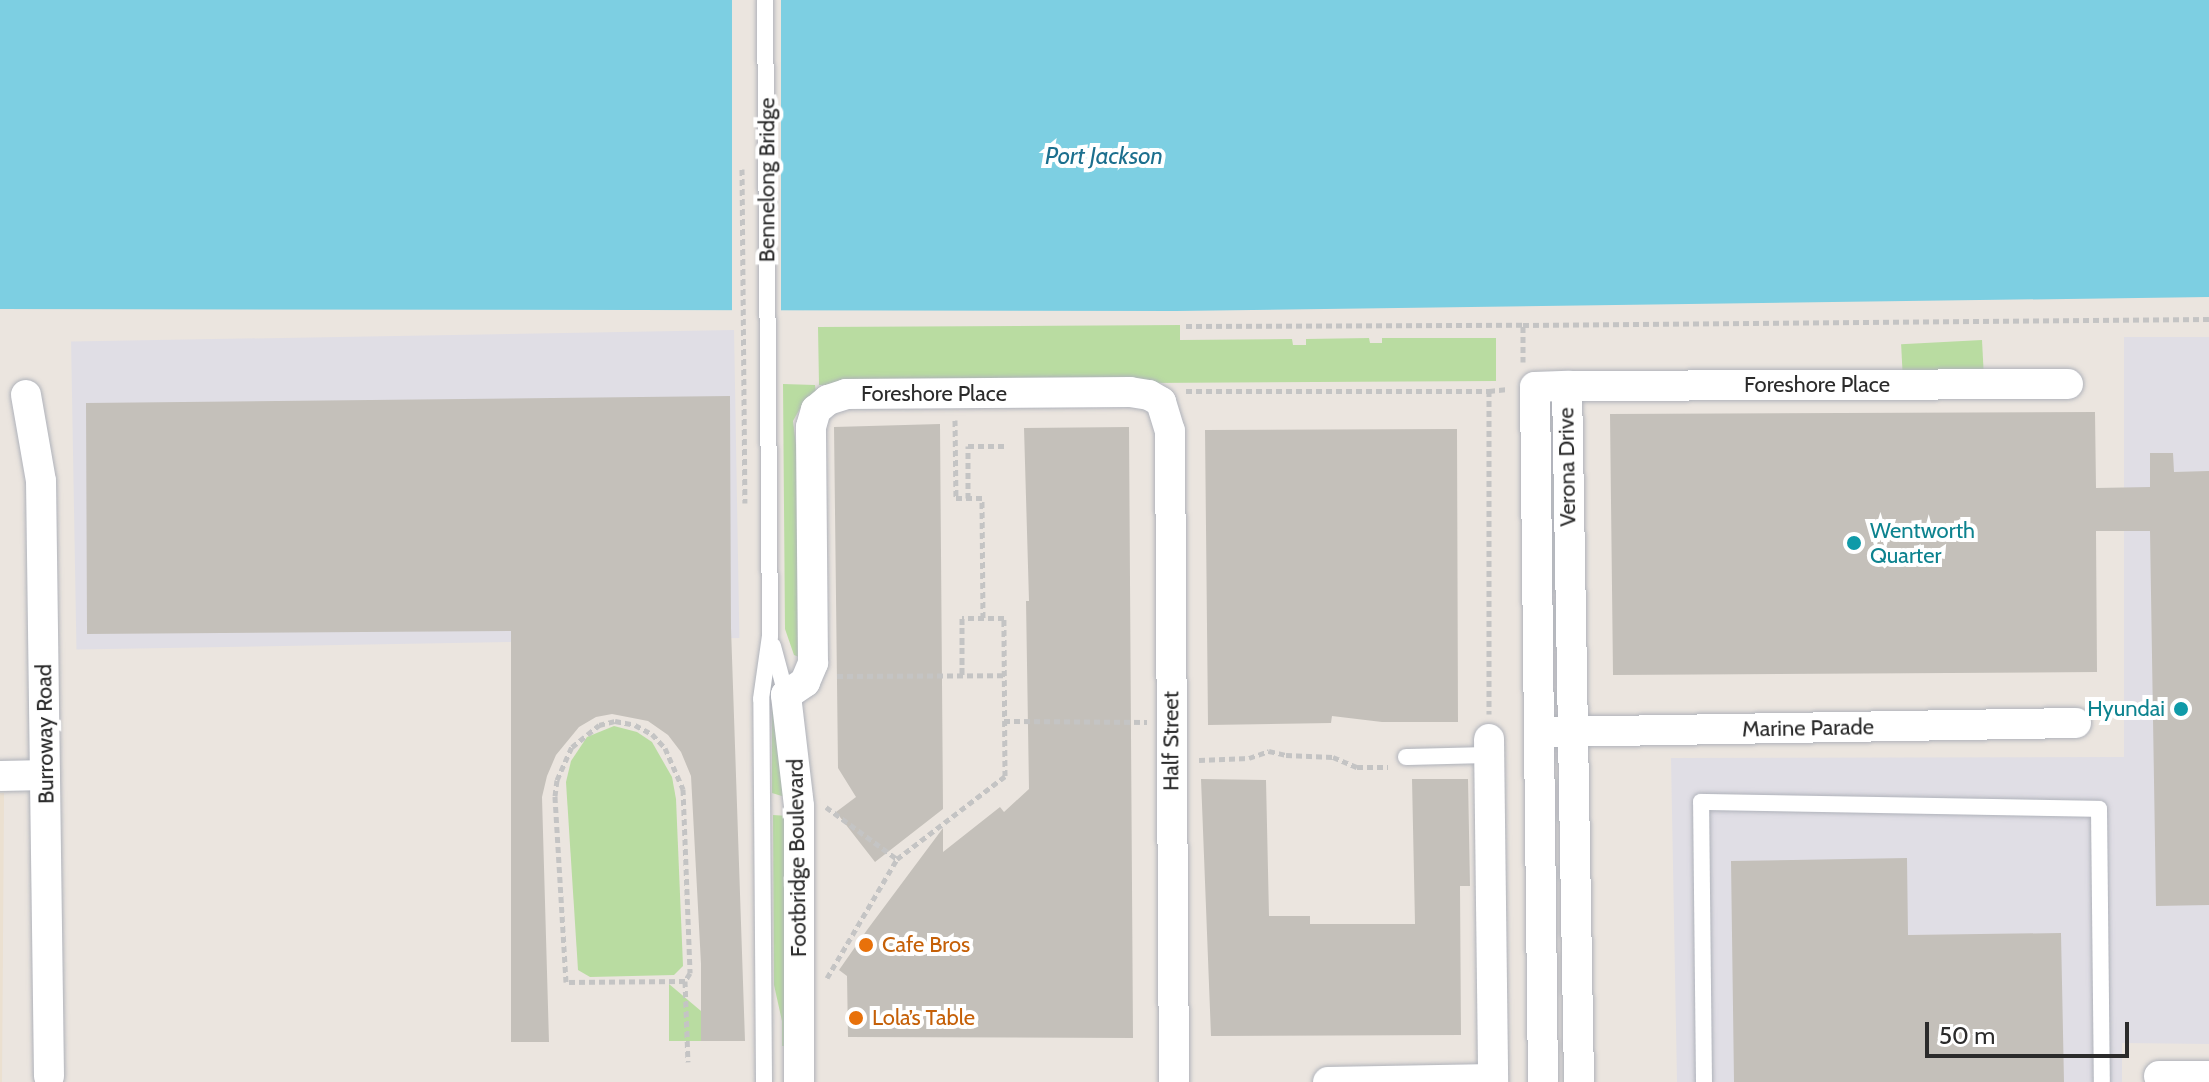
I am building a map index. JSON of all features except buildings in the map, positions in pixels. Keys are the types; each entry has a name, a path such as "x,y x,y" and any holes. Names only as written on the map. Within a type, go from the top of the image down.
{"street":[{"name":"Foreshore Place","path":"1567,386 2068,384"},
{"name":"Verona Drive","path":"1543,1082 1535,387 1567,386 1570,732 1579,1082"},
{"name":"Foreshore Place","path":"786,695 805,682 813,663 811,427 821,404 846,394 1130,392 1149,395 1161,402"},
{"name":"Burroway Road","path":"26,395 41,481 52,1080"},
{"name":"Half Street","path":"1161,402 1170,431 1174,1082"},
{"name":"Footbridge Boulevard","path":"786,695 799,806 799,1082"},
{"name":"Marine Parade","path":"1539,732 2076,723"},
{"path":"1328,1082 1493,1080 1489,747"},
{"path":"0,776 45,775"},
{"path":"2161,1080 2209,1076"}],"lane":[{"name":"Bennelong Bridge","path":"765,0 768,360"},
{"name":"Footbridge Boulevard","path":"764,1082 761,699 770,636 768,360"},
{"name":"Footbridge Boulevard","path":"770,636 786,695"},
{"path":"1400,762 1489,747"},
{"path":"1704,1082 1701,802 2099,809 2102,1082"}],"path":[{"name":"Bennelong Bridge","path":"741,360 742,157"},
{"path":"1186,326 2209,319"},
{"path":"1523,325 1524,372"},
{"path":"1161,402 1179,391 1489,391 1489,747"},
{"path":"955,429 956,498 982,498 983,618"},
{"path":"968,498 968,446 1008,446"},
{"path":"824,983 897,859 1005,776 1004,618 962,618 962,675"},
{"path":"860,676 1004,675"},
{"path":"685,981 566,982 555,796 557,780 572,747 599,725 615,721 635,725 652,734 665,748 683,789 690,973 685,981 688,1062"},
{"path":"1004,721 1127,722"},
{"path":"1190,760 1249,758 1269,751 1333,757 1357,767 1400,762"},
{"path":"799,806 824,806 897,859"}],"shaded area":[{"path":"734,330 739,638 76,650 71,342"},
{"path":"2124,337 2209,337 2209,1044 2122,1043 2122,1082 1677,1082 1671,758 2124,757"},
{"path":"0,793 4,793 2,1082 0,1082"}],"green space":[{"path":"1180,325 1180,340 1292,339 1293,345 1306,345 1306,339 1369,338 1370,343 1382,343 1382,338 1496,338 1496,381 819,385 818,327"},
{"path":"1982,340 1984,374 1903,378 1901,344"},
{"path":"783,384 815,385 816,393 806,398 793,421 798,461 799,657 794,655 785,629"},
{"path":"772,706 775,706 785,797 772,793"},
{"path":"614,726 637,732 652,742 672,777 676,799 683,966 674,975 590,977 578,970 566,782 571,761 587,737"},
{"path":"773,815 788,816 786,1046 782,1046 782,1021 774,985"},
{"path":"669,984 701,1011 701,1041 669,1041"}],"water":[{"name":"Port Jackson","path":"0,0 2209,0 2209,297 1176,311 0,309"}],"pier":[{"path":"732,0 781,0 781,314 732,314"}],"place":[{"name":"Wentworth Quarter","path":"1854,543"},
{"name":"Hyundai","path":"2181,709"},
{"name":"Cafe Bros","path":"866,945"},
{"name":"Lola’s Table","path":"856,1018"}]}
